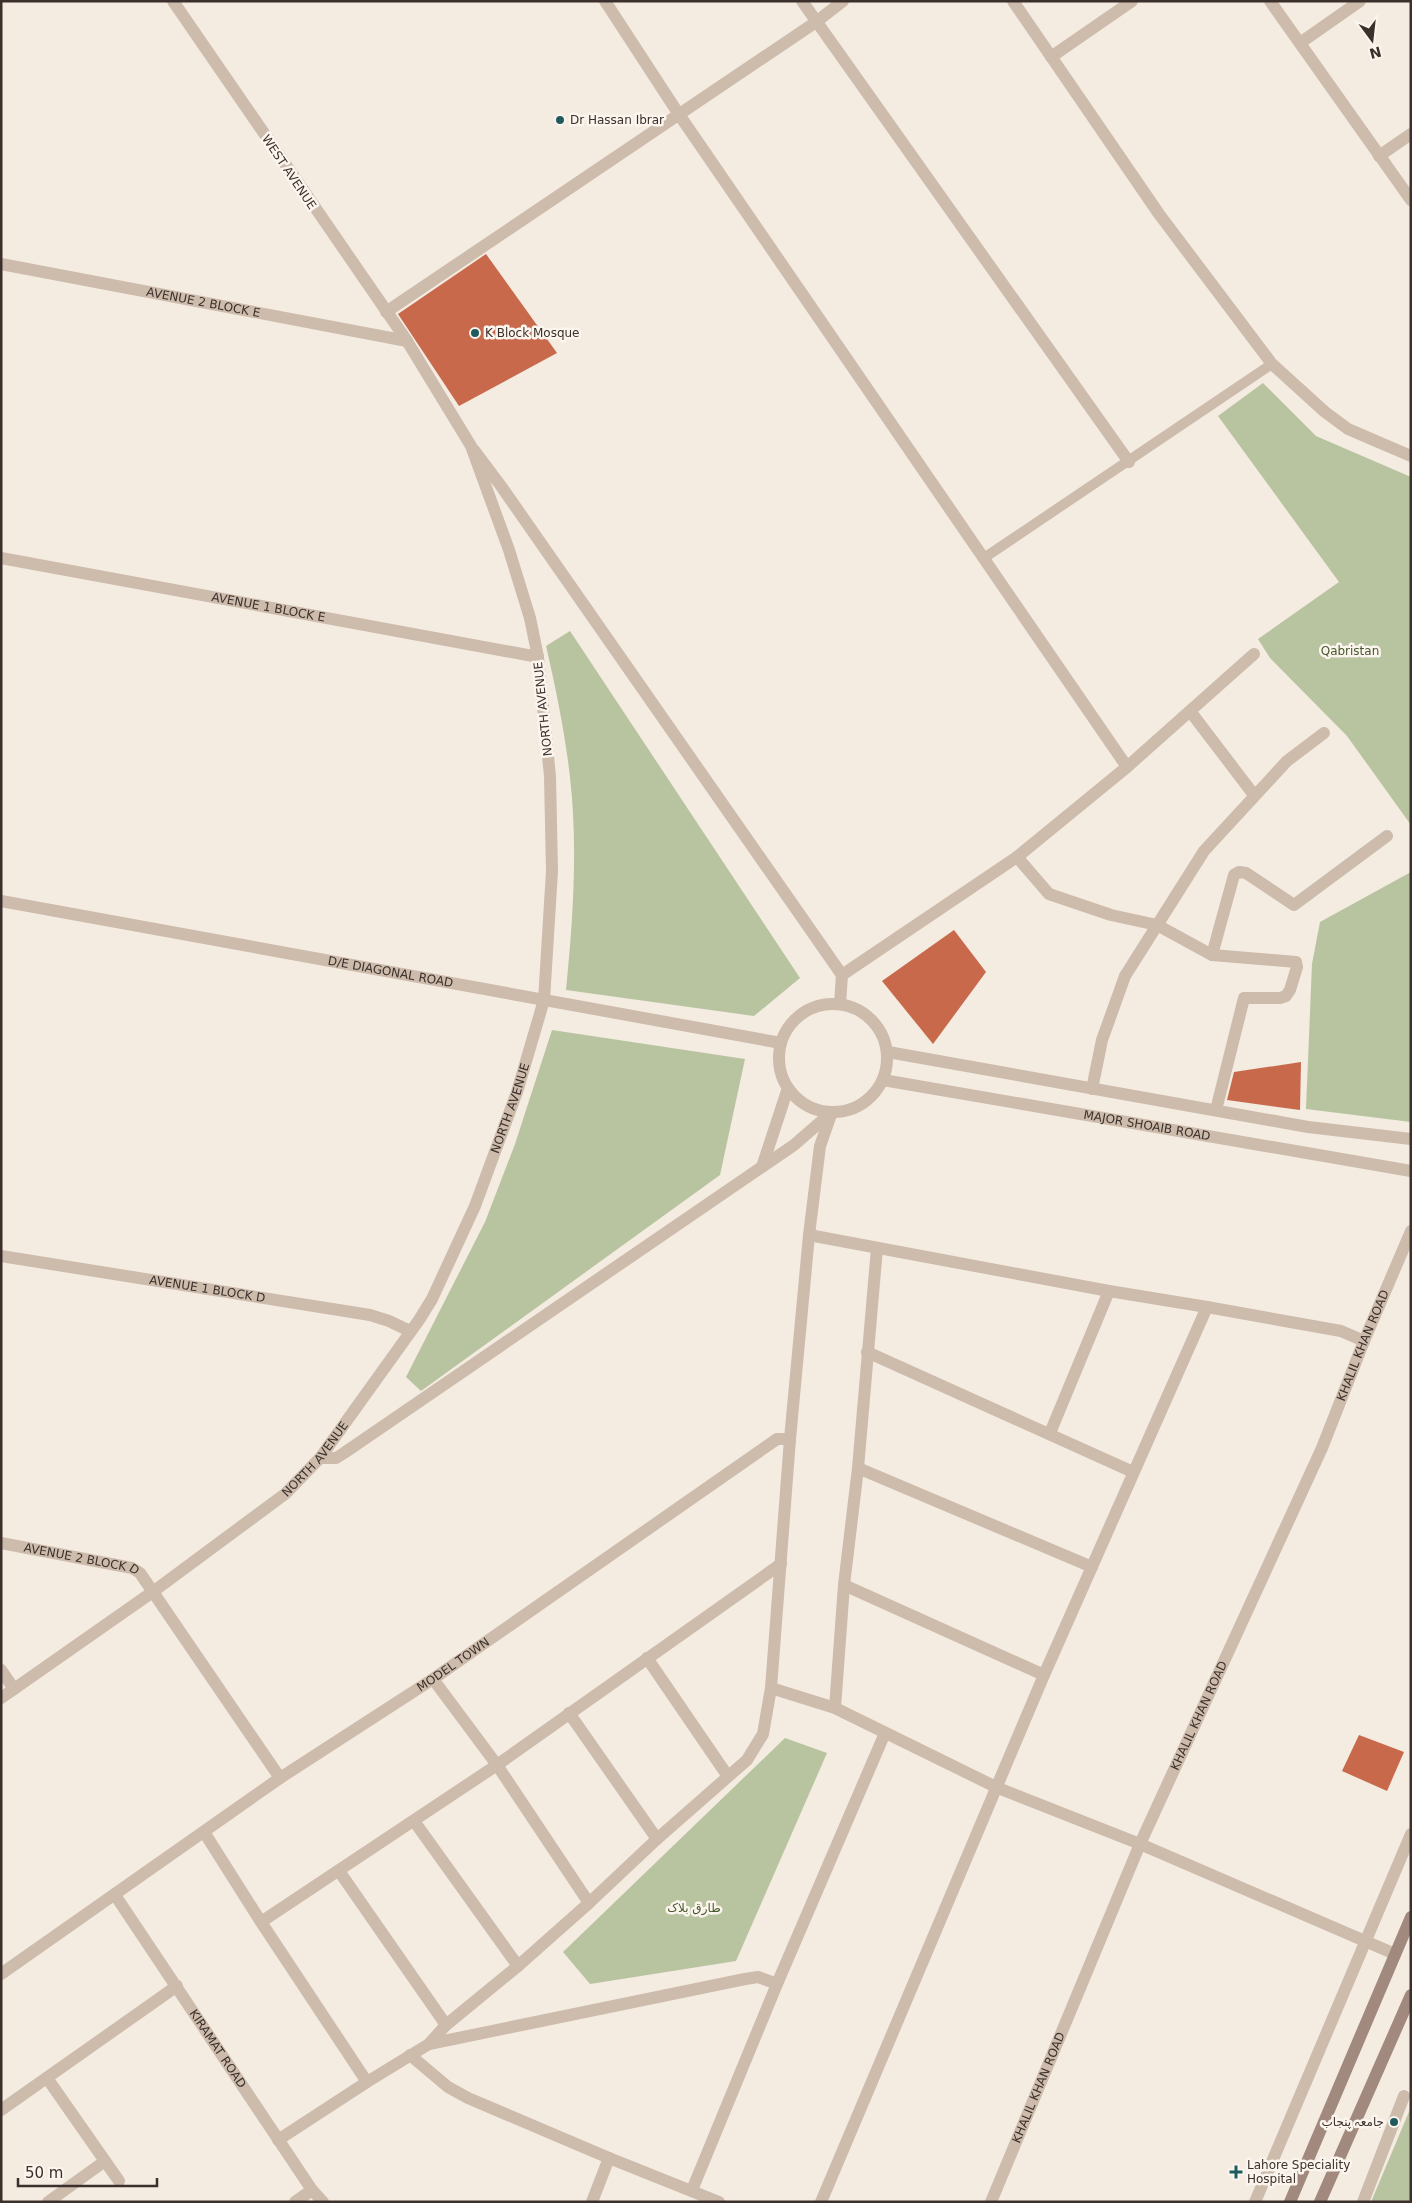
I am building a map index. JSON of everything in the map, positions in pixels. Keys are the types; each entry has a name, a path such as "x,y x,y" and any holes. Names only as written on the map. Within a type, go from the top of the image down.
{"main road":[{"path":"1290,2202 1411,1918"},
{"path":"1320,2202 1411,1995"}],"street":[{"name":"WEST AVENUE","path":"173,1 407,341"},
{"path":"605,1 678,113 1127,767"},
{"path":"802,1 1128,462"},
{"path":"386,312 678,113 816,22 843,1"},
{"path":"1013,1 1159,214 1272,364 1325,412 1348,429 1411,456"},
{"path":"1051,57 1132,1"},
{"path":"1270,1 1411,200"},
{"path":"1300,43 1360,1"},
{"path":"1379,156 1411,134"},
{"name":"AVENUE 2 BLOCK E","path":"1,264 407,341"},
{"name":"NORTH AVENUE","path":"1,1698 154,1591 285,1494 320,1458 432,1299 475,1206 517,1092 544,1000 552,871 550,786 538,657 530,618 509,550 471,446 407,341"},
{"path":"471,446 501,486 842,975 840,1004"},
{"name":"AVENUE 1 BLOCK E","path":"1,558 538,657"},
{"path":"842,975 1017,857 1127,767 1254,654"},
{"path":"1190,711 1254,795"},
{"path":"1092,1088 1102,1040 1125,976 1204,850 1287,760 1324,733"},
{"path":"1212,955 1234,875 1240,872 1246,873 1294,905 1387,836"},
{"path":"1017,857 1049,894 1112,915 1157,925 1212,955 1296,962 1297,967 1290,990 1286,996 1280,998 1244,998 1216,1110"},
{"name":"D/E DIAGONAL ROAD","path":"1,902 781,1043"},
{"path":"824,1004 840,1004 854,1007 872,1020 884,1038 888,1052 888,1066 883,1080 874,1094 862,1104 848,1110 832,1112 814,1109 799,1100 788,1088 781,1074 779,1058 781,1043 787,1029 797,1018 810,1009 824,1004"},
{"path":"888,1052 1308,1127 1411,1139"},
{"name":"MAJOR SHOAIB ROAD","path":"883,1080 1411,1171"},
{"path":"762,1167 788,1088"},
{"path":"320,1458 336,1458 344,1454 794,1145 832,1112"},
{"path":"278,2140 429,2044 446,2025 518,1966 727,1775 747,1760 757,1747 768,1715 771,1688 790,1439 809,1235 820,1146 832,1112"},
{"name":"KHALIL KHAN ROAD","path":"991,2202 1140,1844 1322,1448 1411,1231"},
{"path":"809,1235 1109,1292 1207,1307 1340,1332 1364,1342"},
{"path":"835,1708 844,1585 858,1468 877,1248"},
{"name":"AVENUE 1 BLOCK D","path":"1,1256 370,1315 390,1321 410,1332"},
{"path":"1050,1433 1109,1292"},
{"path":"821,2202 998,1788 1044,1675 1207,1307"},
{"path":"868,1352 1133,1472"},
{"name":"MODEL TOWN","path":"1,1974 280,1778 433,1679 777,1439 790,1439"},
{"path":"858,1468 1092,1567"},
{"name":"AVENUE 2 BLOCK D","path":"1,1543 132,1568 146,1580 154,1591 280,1778"},
{"path":"261,1922 497,1765 781,1564"},
{"path":"844,1585 1044,1675"},
{"path":"647,1658 727,1775"},
{"path":"1,1670 14,1689"},
{"path":"433,1679 497,1765 588,1903"},
{"path":"771,1688 835,1708 998,1788 1140,1844 1395,1954"},
{"path":"569,1713 657,1839"},
{"path":"692,2190 777,1984 885,1733"},
{"path":"414,1821 518,1966"},
{"path":"204,1832 367,2082"},
{"path":"1255,2202 1411,1834"},
{"path":"339,1870 446,2025"},
{"name":"KIRAMAT ROAD","path":"115,1895 278,2140 312,2190 323,2202"},
{"path":"429,2044 745,1979 758,1977 777,1984"},
{"path":"1,2110 177,1986"},
{"path":"410,2055 448,2087 609,2158 719,2202"},
{"path":"47,2078 119,2181"},
{"path":"1363,2202 1404,2096"},
{"path":"592,2202 609,2158"},
{"path":"48,2202 105,2161"},
{"path":"295,2202 312,2190"}],"lane":[{"path":"984,558 1272,364"}],"green space":[{"name":"Qabristan","path":"1263,383 1316,436 1411,477 1411,825 1347,736 1270,658 1258,639 1339,582 1218,416"},
{"path":"570,631 800,978 754,1016 566,990 574,884 574,830 563,728 546,646"},
{"path":"1411,872 1411,1122 1306,1109 1312,964 1320,922"},
{"path":"552,1030 745,1059 720,1175 421,1391 406,1377 485,1222 515,1144"},
{"name":"طارق بلاک","path":"785,1738 827,1753 736,1961 590,1984 563,1952"},
{"path":"1411,2107 1411,2202 1371,2202"}],"building":[{"name":"K Block Mosque","path":"486,254 557,353 459,406 398,314"},
{"path":"954,930 986,972 933,1044 882,981"},
{"path":"1301,1062 1300,1110 1227,1100 1234,1072"},
{"path":"1359,1735 1404,1752 1387,1791 1342,1771"}],"place":[{"name":"Dr Hassan Ibrar","path":"560,120"},
{"name":"K Block Mosque","path":"475,333"},
{"name":"جامعہ پنجاب","path":"1394,2122"},
{"name":"Lahore Speciality Hospital","path":"1236,2172"}]}
